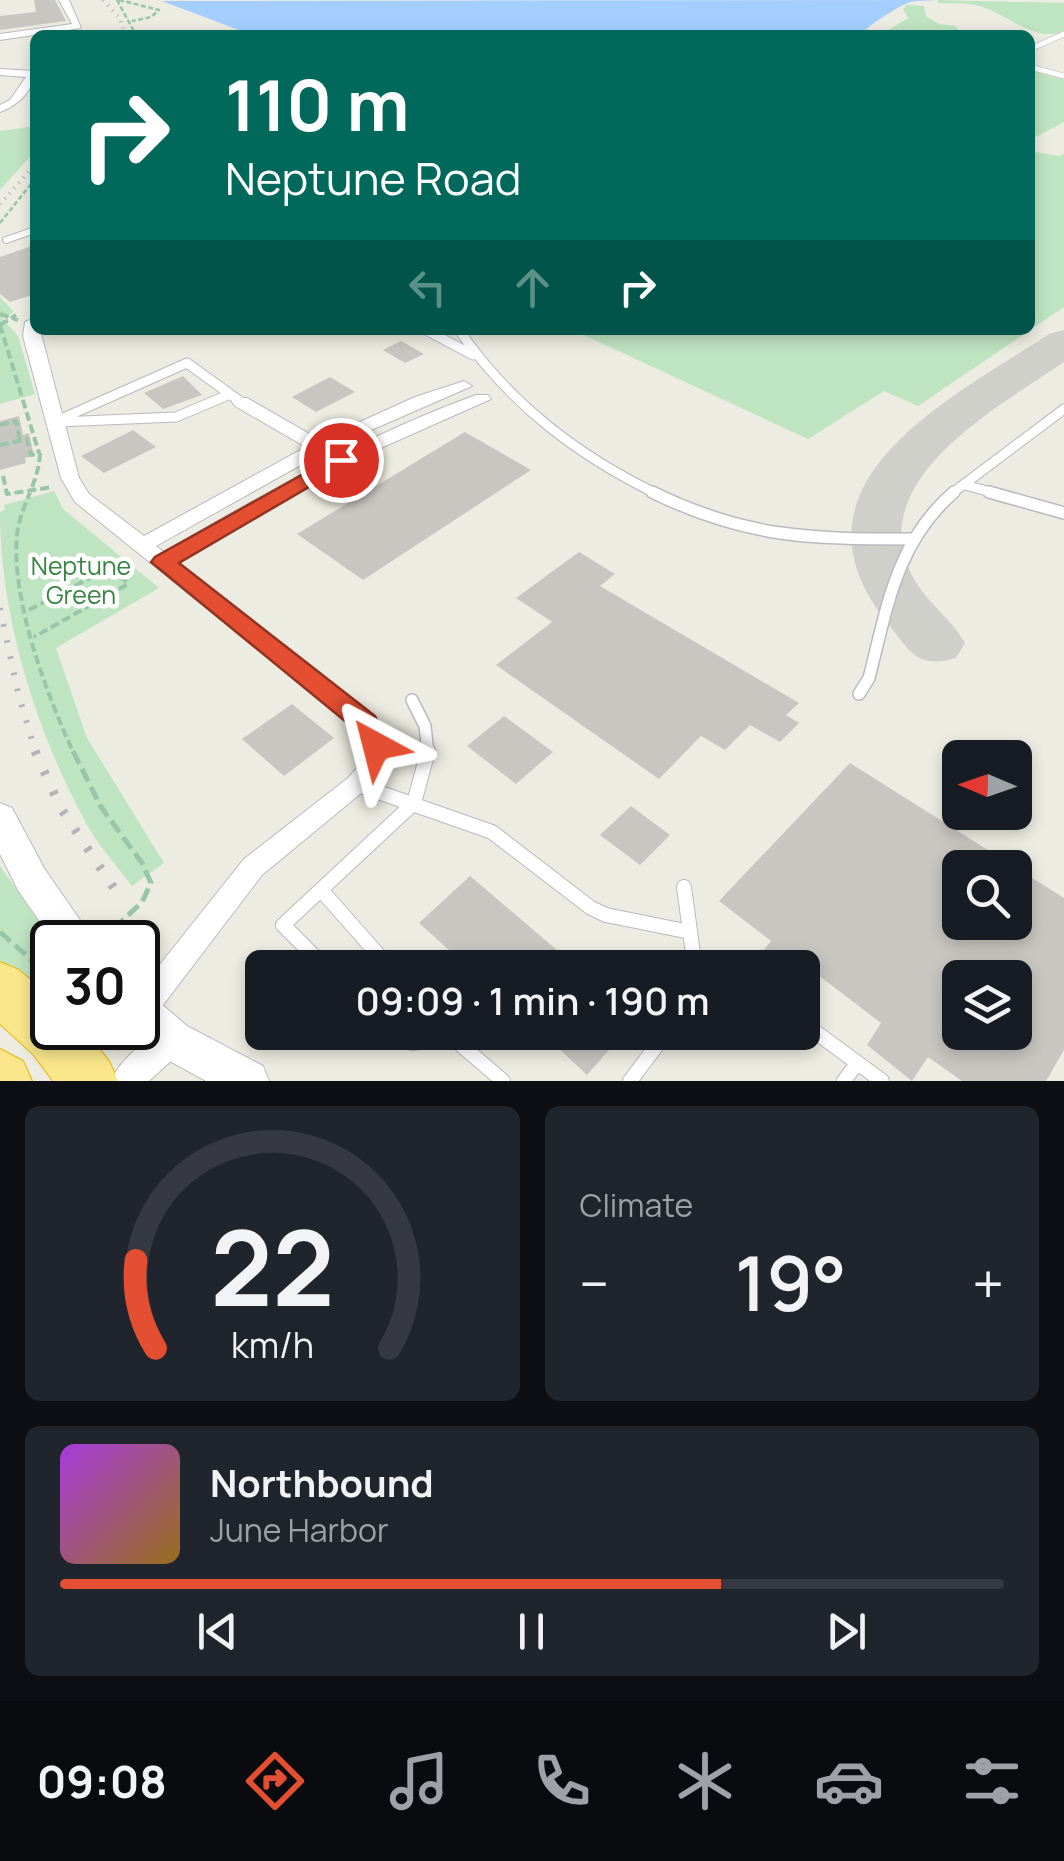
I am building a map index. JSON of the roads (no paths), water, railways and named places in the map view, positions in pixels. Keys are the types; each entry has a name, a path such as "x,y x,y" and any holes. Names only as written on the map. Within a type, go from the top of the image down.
{"highway":[{"path":"0,988 30,1014"}],"main road":[{"path":"0,818 31,879 76,920"},
{"path":"160,1029 217,1074"}],"street":[{"path":"47,30 78,26 64,0"},
{"path":"0,36 30,32"},
{"path":"0,72 30,74"},
{"path":"0,109 14,102 30,78"},
{"path":"31,335 74,489 138,556 163,562 374,733 375,759 357,785 253,867 160,984"},
{"path":"138,556 320,446 465,395 341,460 163,562"},
{"path":"235,398 341,460"},
{"path":"126,1081 172,1040"}],"lane":[{"path":"1035,47 1064,34"},
{"path":"1035,68 1064,76"},
{"path":"6,240 30,232"},
{"path":"435,335 487,363"},
{"path":"463,335 566,443 692,511 742,528 785,536 912,539"},
{"path":"54,422 187,364 235,398"},
{"path":"54,422 176,417 235,398"},
{"path":"859,694 869,678 895,578 912,539 930,514 1064,409"},
{"path":"965,485 1064,512"},
{"path":"308,950 282,925 414,804 424,781 430,746 428,728 412,700"},
{"path":"357,785 492,832 606,915 690,932"},
{"path":"684,887 692,950"},
{"path":"322,891 374,950"},
{"path":"820,1035 882,1081"},
{"path":"467,1050 503,1081"},
{"path":"630,1081 653,1050"},
{"path":"844,1081 857,1063"}],"water":[{"path":"936,0 905,4 866,30 239,30 162,1"}],"railway":[{"path":"103,0 120,18 124,30"},
{"path":"0,204 30,171"},
{"path":"0,608 35,752"},
{"path":"35,752 60,807 119,896"}],"park label":[{"name":"Neptune Green","path":"81,580"}]}
